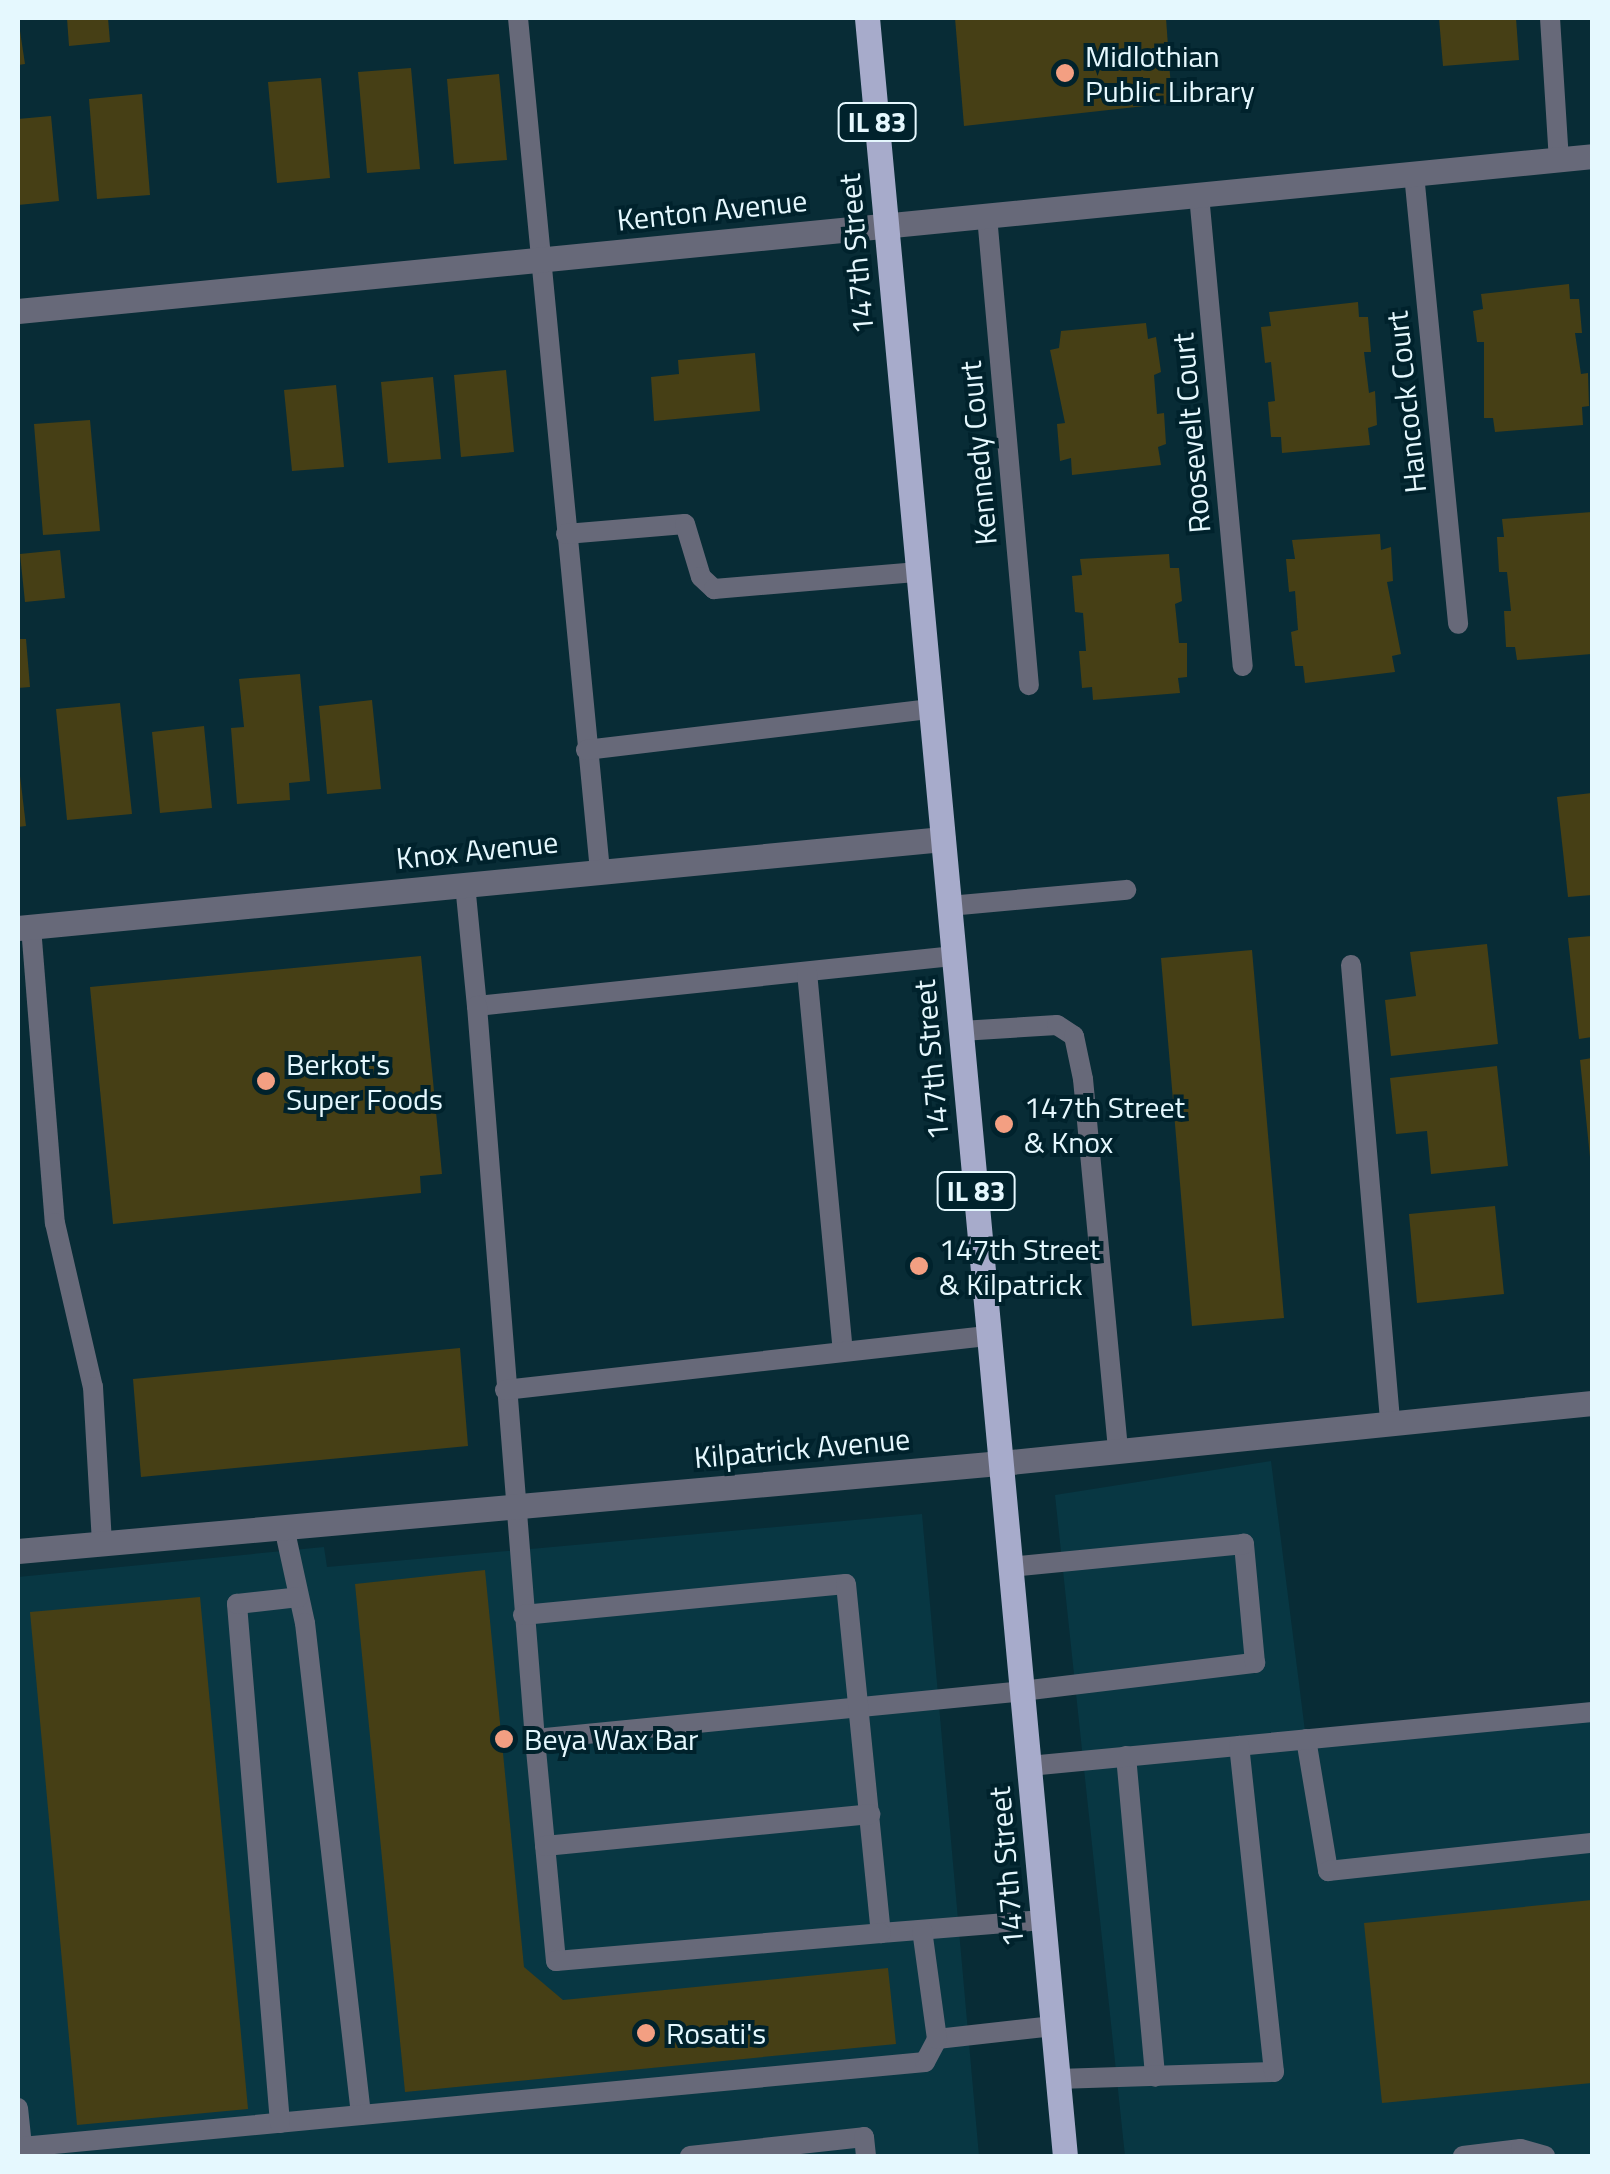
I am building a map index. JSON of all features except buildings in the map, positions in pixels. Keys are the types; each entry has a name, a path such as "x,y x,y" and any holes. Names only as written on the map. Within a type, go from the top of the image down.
{"main road":[{"name":"147th Street","path":"867,18 1065,2156"}],"street":[{"name":"Kenton Avenue","path":"18,311 1592,156"},
{"name":"Knox Avenue","path":"24,927 943,838"},
{"name":"Kilpatrick Avenue","path":"18,1551 1118,1451 1592,1403"}],"lane":[{"path":"518,18 600,871"},
{"path":"1550,18 1559,160"},
{"name":"Hancock Court","path":"1414,174 1458,624"},
{"name":"Roosevelt Court","path":"1199,195 1243,666"},
{"name":"Kennedy Court","path":"987,216 1029,685"},
{"path":"566,534 685,524 701,577 714,590 918,572"},
{"path":"586,750 932,709"},
{"path":"465,884 478,1006 514,1506 556,1961 1043,1920"},
{"path":"949,906 1126,890"},
{"path":"24,927 55,1222 93,1387 102,1544"},
{"path":"478,1006 954,956"},
{"path":"1351,966 1390,1423"},
{"path":"807,972 844,1350"},
{"path":"961,1031 1057,1025 1074,1036 1084,1079 1118,1451"},
{"path":"505,1390 990,1336"},
{"path":"284,1527 299,1597 362,2115"},
{"path":"535,1738 1022,1691 1255,1663 1244,1544 1010,1567"},
{"path":"524,1615 846,1584 882,1933"},
{"path":"280,2123 237,1604 299,1597"},
{"path":"1029,1766 1592,1712"},
{"path":"1306,1739 1328,1871 1592,1844"},
{"path":"1058,2080 1274,2072 1239,1746"},
{"path":"1126,1756 1155,2077"},
{"path":"545,1846 870,1814"},
{"path":"18,2108 22,2147 925,2062 938,2039 922,1930"},
{"path":"938,2039 1052,2026"},
{"path":"690,2156 864,2136 866,2156"},
{"path":"1463,2156 1521,2149 1546,2156"}],"shaded area":[{"path":"1271,1461 1306,1739 1592,1702 1592,2156 1125,2156 1055,1495"},
{"path":"922,1514 979,2156 18,2156 18,1577 324,1547 327,1567"}],"place":[{"name":"Midlothian Public Library","path":"1065,73"},
{"name":"Berkot's Super Foods","path":"266,1081"},
{"name":"147th Street & Knox","path":"1004,1124"},
{"name":"147th Street & Kilpatrick","path":"919,1266"},
{"name":"Beya Wax Bar","path":"504,1739"},
{"name":"Rosati's","path":"646,2033"}]}
